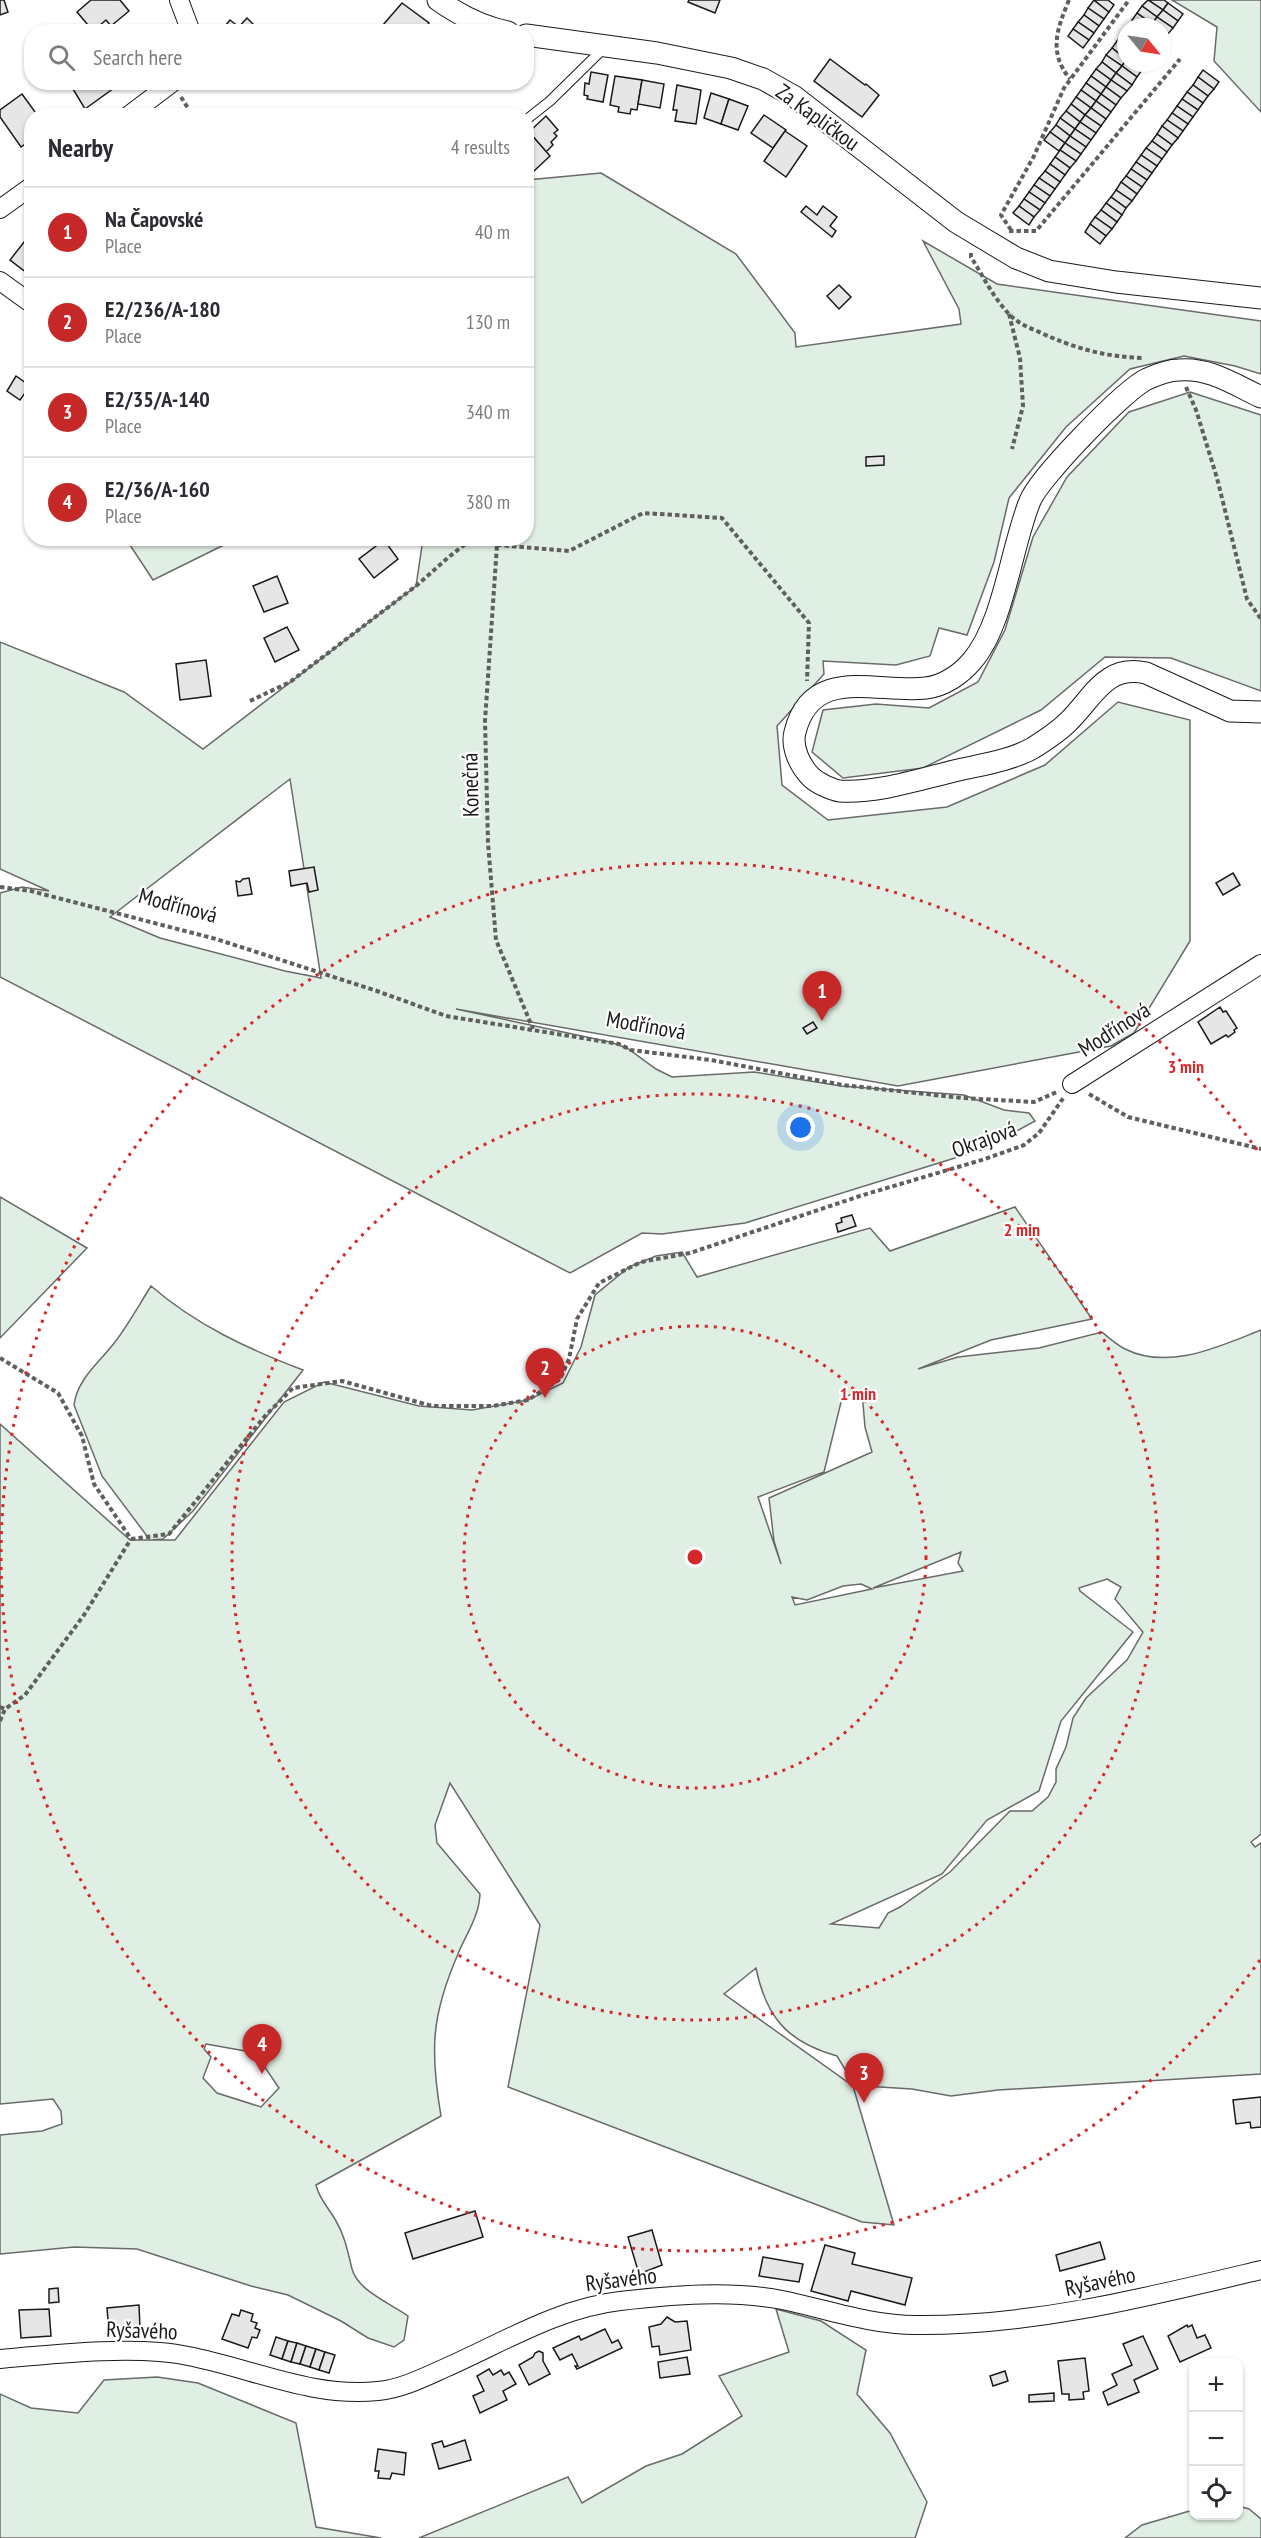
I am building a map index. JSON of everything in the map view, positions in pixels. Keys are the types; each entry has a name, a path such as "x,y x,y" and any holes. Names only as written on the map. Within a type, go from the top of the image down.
{"street":[{"path":"180,0 188,24"},
{"path":"438,0 458,15 481,24"},
{"name":"Za Kapličkou","path":"534,35 657,53 731,68 763,78 795,97 972,232 1016,258 1048,271 1116,282 1261,298"},
{"path":"139,108 162,90"},
{"path":"0,209 24,192"},
{"path":"0,281 24,298"},
{"path":"1261,397 1207,372 1178,369 1148,378 1126,393 1081,438 1031,497 999,604 986,639 974,660 955,678 928,688 835,687 814,699 800,716 794,736 797,757 812,777 836,791 869,790 994,762 1031,749 1067,723 1101,682 1133,670 1146,673 1230,711 1261,712"},
{"name":"Modřínová","path":"1072,1084 1261,964"},
{"name":"Ryšavého","path":"0,2359 143,2352 184,2355 318,2389 379,2391 436,2372 566,2312 605,2303 682,2296 737,2296 779,2300 870,2320 914,2325 962,2324 1063,2314 1261,2270"}],"lane":[{"path":"534,114 605,47"}],"path":[{"path":"1069,0 1054,40 1062,69 1070,79"},
{"path":"1012,230 1001,215 1034,156 1064,88 1129,0"},
{"path":"972,232 1036,231 1180,59"},
{"path":"1008,314 1020,358 1023,406 1012,449"},
{"path":"509,546 569,551 643,513 722,518 809,623 809,672 806,683"},
{"path":"250,701 290,682 416,586 463,546"},
{"name":"Konečná","path":"497,546 485,721 488,843 496,940 533,1030"},
{"name":"Modřínová","path":"0,887 31,891 216,939 377,991 446,1016 619,1044 631,1050 711,1060 843,1085 962,1098 1034,1102 1072,1084"},
{"path":"1072,1084 1128,1117 1261,1149"},
{"name":"Okrajová","path":"131,1539 169,1534 265,1416 293,1388 342,1381 432,1406 493,1406 528,1400 560,1379 570,1359 577,1319 599,1283 641,1262 690,1253 863,1195 985,1160 1024,1144 1039,1133 1072,1084"},
{"path":"0,1358 58,1393 82,1436 94,1484 131,1539 84,1615 25,1695 3,1708 0,1720"}],"green space":[{"path":"1172,0 1261,0 1261,112 1214,61 1217,27"},
{"path":"601,173 736,254 795,333 796,347 961,324 959,309 923,241 997,284 1261,321 1261,374 1235,366 1184,356 1130,369 1066,427 1009,498 994,562 967,635 939,628 930,656 896,665 823,661 824,674 777,726 782,785 828,820 947,807 1045,765 1118,702 1190,720 1190,941 1134,1033 1111,1046 898,1086 456,1009 610,1042 627,1048 656,1069 672,1077 754,1072 841,1086 964,1095 1004,1110 1029,1113 1035,1121 984,1149 745,1223 662,1234 642,1233 570,1273 0,977 0,893 22,887 49,891 0,869 0,642 124,692 203,749 416,586 422,546 534,546 534,179","holes":["290,779 321,978 285,971 160,938 110,917"]},
{"path":"1190,392 1261,415 1261,691 1171,658 1105,657 1041,710 923,768 843,778 812,752 823,710 876,704 929,708 978,682 1005,630 1033,537 1067,477 1129,412"},
{"path":"131,546 222,546 153,580"},
{"path":"0,1197 87,1248 0,1338"},
{"path":"1015,1207 1092,1319 991,1340 918,1369 958,1357 1039,1348 1102,1332 1122,1347 1142,1355 1159,1358 1177,1357 1212,1349 1261,1330 1261,1834 1251,1842 1255,1847 1261,1843 1261,2074 998,2090 951,2096 912,2089 864,2086 846,2071 837,2056 805,2043 782,2025 766,2000 756,1968 724,1994 853,2086 894,2225 862,2222 508,2087 540,1925 450,1783 435,1825 437,1843 480,1894 475,1918 449,1976 438,2015 434,2053 441,2116 316,2185 319,2195 342,2233 355,2277 376,2296 408,2316 404,2340 394,2347 368,2338 341,2321 288,2295 251,2286 137,2249 74,2247 0,2254 0,2135 42,2131 62,2124 61,2111 53,2099 0,2104 0,1424 130,1540 150,1540 102,1476 74,1405 84,1379 120,1335 151,1286 186,1313 223,1335 303,1370 193,1511 163,1539 151,1540 175,1540 284,1402 324,1382 419,1406 472,1410 528,1400 563,1383 581,1347 595,1295 629,1267 656,1256 682,1252 697,1277 870,1228 890,1251","holes":["865,1389 862,1392 865,1427 872,1452 769,1498 774,1541 781,1564 758,1497 824,1472 842,1398","961,1552 958,1563 963,1571 873,1588","1107,1579 1121,1587 1115,1599 1143,1632 1127,1660 1086,1698 1073,1718 1066,1747 1056,1769 1056,1782 1048,1797 1032,1811 1010,1811 950,1872 888,1913 879,1928 831,1924 942,1874 987,1820 1039,1791 1061,1721 1133,1632 1079,1588","861,1584 872,1589 795,1605 792,1597 807,1600 843,1586","206,2044 251,2052 262,2058 266,2069 279,2088 261,2107 217,2093 203,2078 211,2057 204,2049"]},
{"path":"776,2309 821,2321 866,2350 857,2394 890,2433 927,2502 915,2538 419,2538 568,2477 582,2503 646,2466 682,2454 742,2416 719,2376 789,2352"},
{"path":"157,2377 198,2383 296,2423 316,2527 381,2538 0,2538 0,2394 31,2408 78,2413 104,2380"},
{"path":"1243,2507 1261,2519 1261,2538 1125,2538 1142,2525 1189,2511 1189,2520 1243,2520"}],"building":[{"path":"0,0 4,0 8,12 0,15"},
{"path":"91,0 120,0 129,11 113,24 109,24 106,20 101,24 87,24 77,12"},
{"path":"689,0 720,0 715,13 688,2"},
{"path":"1094,0 1109,12 1104,19 1088,8"},
{"path":"1094,0 1108,0 1114,5 1109,12"},
{"path":"1148,0 1164,0 1168,3 1163,10"},
{"path":"1148,0 1163,10 1157,17 1142,6"},
{"path":"402,3 429,23 428,24 384,24"},
{"path":"1168,3 1183,14 1178,21 1163,10"},
{"path":"1142,6 1157,17 1144,18 1137,13"},
{"path":"1088,8 1104,19 1099,26 1084,15"},
{"path":"1163,10 1178,21 1173,28 1171,18 1157,17"},
{"path":"1137,13 1144,18 1133,18"},
{"path":"1084,15 1099,26 1094,33 1078,22"},
{"path":"247,18 253,24 241,24"},
{"path":"1078,22 1094,33 1089,40 1073,29"},
{"path":"1073,29 1089,40 1083,48 1068,36"},
{"path":"1117,41 1117,52 1112,48"},
{"path":"1112,48 1117,52 1117,63 1106,55"},
{"path":"1106,55 1117,63 1117,72 1116,73 1102,62"},
{"path":"830,59 879,95 862,117 814,81"},
{"path":"1102,62 1116,73 1111,80 1096,69"},
{"path":"1096,69 1111,80 1106,87 1091,76"},
{"path":"1203,70 1219,82 1214,89 1198,77"},
{"path":"591,72 608,75 603,102 587,99 588,96 584,95 585,83 589,84"},
{"path":"1130,72 1141,72 1137,77"},
{"path":"1130,72 1137,77 1132,85 1116,73"},
{"path":"1116,73 1132,85 1127,91 1111,80"},
{"path":"615,76 642,80 637,110 631,109 630,114 618,112 619,107 610,105"},
{"path":"1091,76 1106,87 1101,94 1086,83"},
{"path":"1198,77 1214,89 1208,96 1193,85"},
{"path":"642,80 664,84 660,108 638,104"},
{"path":"1111,80 1127,91 1121,98 1106,87"},
{"path":"1086,83 1101,94 1096,101 1081,90"},
{"path":"677,85 701,90 696,124 675,121 677,110 673,110"},
{"path":"1193,85 1208,96 1203,103 1187,92"},
{"path":"1106,87 1121,98 1116,105 1101,94"},
{"path":"74,90 111,90 86,108"},
{"path":"1081,90 1096,101 1091,108 1076,97"},
{"path":"1187,92 1203,103 1198,110 1182,99"},
{"path":"711,93 729,99 721,124 704,118"},
{"path":"22,94 32,108 24,108 24,145 21,147 0,117 0,110"},
{"path":"1101,94 1116,105 1111,112 1096,101"},
{"path":"1076,97 1091,108 1085,115 1071,104"},
{"path":"729,99 748,106 738,130 721,124"},
{"path":"1182,99 1198,110 1193,117 1177,106"},
{"path":"1096,101 1111,112 1106,119 1091,108"},
{"path":"1071,104 1085,115 1080,122 1066,111"},
{"path":"1177,106 1193,117 1188,124 1172,113"},
{"path":"1091,108 1106,119 1101,126 1085,115"},
{"path":"1066,111 1080,122 1075,129 1060,118"},
{"path":"1172,113 1188,124 1183,131 1167,120"},
{"path":"764,115 786,130 773,148 751,133"},
{"path":"1085,115 1101,126 1096,133 1080,122"},
{"path":"546,116 558,130 554,133 557,136 551,142 553,145 546,152 534,138 534,127"},
{"path":"1060,118 1075,129 1070,136 1056,125"},
{"path":"1167,120 1183,131 1178,138 1162,126"},
{"path":"1080,122 1096,133 1091,140 1075,129"},
{"path":"1056,125 1070,136 1065,143 1050,132"},
{"path":"1162,126 1178,138 1172,145 1157,134"},
{"path":"1075,129 1091,140 1086,147 1070,136"},
{"path":"785,131 807,146 786,177 764,161"},
{"path":"1050,132 1065,143 1059,151 1044,140"},
{"path":"1157,134 1172,145 1167,152 1152,141"},
{"path":"1070,136 1086,147 1081,154 1065,143"},
{"path":"534,138 550,156 534,171"},
{"path":"1152,141 1167,152 1162,159 1146,148"},
{"path":"1065,143 1081,154 1076,161 1060,150"},
{"path":"1146,148 1162,159 1157,166 1141,155"},
{"path":"1060,150 1076,161 1070,168 1055,157"},
{"path":"1141,155 1157,166 1152,173 1136,162"},
{"path":"1055,157 1070,168 1065,175 1050,164"},
{"path":"1136,162 1152,173 1147,180 1131,169"},
{"path":"1050,164 1065,175 1060,182 1045,171"},
{"path":"1131,169 1147,180 1142,187 1126,176"},
{"path":"1045,171 1060,182 1055,189 1039,178"},
{"path":"1126,176 1142,187 1137,194 1121,182"},
{"path":"1039,178 1055,189 1050,196 1034,185"},
{"path":"1121,182 1137,194 1132,201 1116,190"},
{"path":"1034,185 1050,196 1045,203 1029,192"},
{"path":"1116,190 1132,201 1126,208 1111,197"},
{"path":"1029,192 1045,203 1040,210 1024,199"},
{"path":"1111,197 1126,208 1122,215 1106,203"},
{"path":"1024,199 1040,210 1034,217 1019,206"},
{"path":"1106,203 1122,215 1117,222 1101,210"},
{"path":"806,206 817,215 823,206 837,217 830,226 836,231 832,237 801,212"},
{"path":"1019,206 1034,217 1029,225 1013,213"},
{"path":"1101,210 1117,222 1112,229 1095,217"},
{"path":"1095,217 1112,229 1106,236 1090,224"},
{"path":"1090,224 1106,236 1100,244 1085,232"},
{"path":"24,242 24,271 10,260"},
{"path":"839,285 851,297 839,309 827,296"},
{"path":"16,376 24,382 24,394 20,400 7,391"},
{"path":"884,456 884,465 866,466 866,457"},
{"path":"376,546 388,546 398,559 374,578 359,559"},
{"path":"277,576 288,603 264,612 253,586"},
{"path":"287,627 299,650 275,662 264,638"},
{"path":"206,660 211,696 180,700 176,664"},
{"path":"314,867 318,890 309,892 307,883 291,886 289,871"},
{"path":"1233,873 1240,885 1223,895 1216,883"},
{"path":"249,878 252,894 238,896 236,881 240,882"},
{"path":"1220,1007 1223,1012 1226,1011 1237,1028 1228,1037 1226,1035 1211,1044 1198,1022"},
{"path":"813,1022 817,1028 807,1034 803,1028"},
{"path":"852,1215 856,1226 838,1232 836,1224 842,1222 841,1218"},
{"path":"1261,2097 1261,2127 1251,2128 1250,2122 1236,2124 1233,2100"},
{"path":"475,2211 483,2237 413,2259 405,2233"},
{"path":"652,2230 662,2265 639,2274 628,2237"},
{"path":"1100,2242 1105,2259 1060,2271 1056,2255"},
{"path":"825,2245 855,2253 852,2264 912,2278 905,2305 851,2291 848,2301 811,2291"},
{"path":"763,2257 803,2264 799,2282 759,2276"},
{"path":"58,2288 59,2302 49,2303 49,2289"},
{"path":"139,2305 140,2328 135,2328 135,2332 109,2333 107,2308"},
{"path":"49,2309 51,2336 21,2338 19,2310"},
{"path":"241,2310 253,2314 251,2321 257,2323 255,2328 260,2330 257,2338 252,2337 248,2348 222,2339 232,2314 239,2316"},
{"path":"667,2317 675,2322 687,2321 691,2350 660,2355 659,2346 652,2347 649,2327 661,2324"},
{"path":"1187,2325 1188,2327 1192,2325 1197,2338 1205,2335 1211,2348 1180,2362 1168,2336"},
{"path":"605,2329 612,2343 618,2340 622,2348 577,2369 575,2366 578,2366 572,2354 560,2360 553,2348 579,2336 581,2340"},
{"path":"1143,2336 1158,2369 1134,2380 1139,2392 1108,2405 1103,2392 1117,2385 1112,2374 1132,2365 1123,2344"},
{"path":"276,2337 288,2341 282,2359 270,2355"},
{"path":"288,2341 297,2343 291,2362 282,2359"},
{"path":"297,2343 306,2346 300,2364 291,2362"},
{"path":"306,2346 316,2349 310,2367 300,2364"},
{"path":"316,2349 325,2352 319,2370 310,2367"},
{"path":"539,2351 543,2353 543,2361 550,2374 529,2385 519,2365"},
{"path":"325,2352 335,2355 329,2373 319,2370"},
{"path":"687,2357 690,2374 660,2378 658,2362"},
{"path":"1085,2358 1089,2391 1083,2392 1084,2399 1069,2400 1069,2394 1062,2394 1058,2361"},
{"path":"489,2369 493,2375 501,2370 504,2375 509,2372 516,2384 503,2391 507,2400 480,2413 473,2396 484,2391 477,2376"},
{"path":"1005,2371 1008,2381 993,2386 990,2376"},
{"path":"1054,2393 1054,2401 1029,2402 1029,2395"},
{"path":"465,2440 471,2460 439,2469 432,2444 442,2441 444,2447"},
{"path":"378,2449 406,2453 404,2475 392,2473 390,2479 378,2478 379,2471 375,2471"}],"place":[{"name":"Na Čapovské","path":"822,1021"},
{"name":"E2/236/A-180","path":"545,1398"},
{"name":"E2/36/A-160","path":"262,2074"},
{"name":"E2/35/A-140","path":"864,2103"}]}
